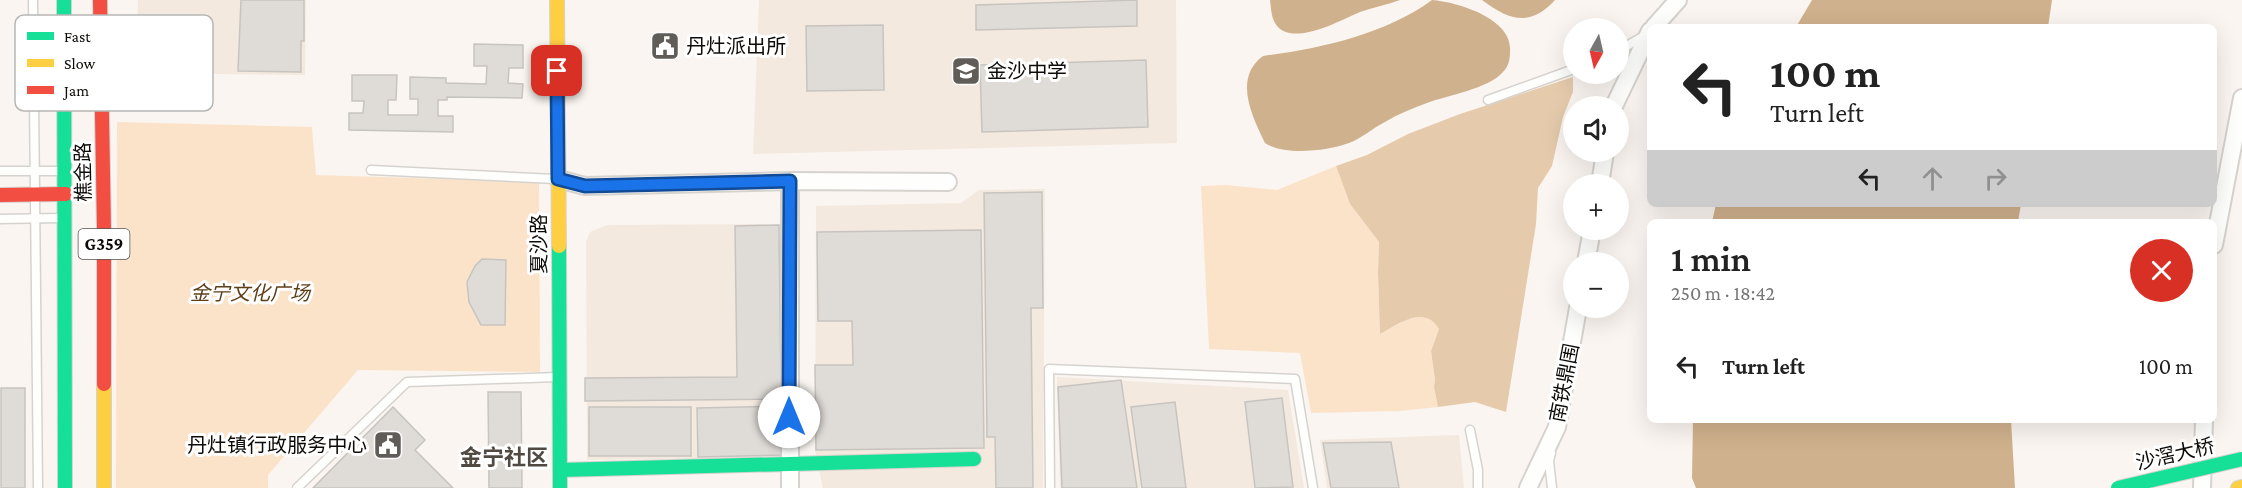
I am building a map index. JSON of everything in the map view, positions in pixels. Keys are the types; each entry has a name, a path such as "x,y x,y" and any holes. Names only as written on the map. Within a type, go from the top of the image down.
{"main road":[{"name":"樵金路","path":"64,0 64,15"},
{"name":"樵金路","path":"100,0 100,15"},
{"name":"夏沙路","path":"557,0 560,488"},
{"name":"樵金路","path":"65,111 65,488"},
{"name":"樵金路","path":"102,111 104,488"},
{"path":"0,195 66,194"},
{"path":"560,470 974,459"},
{"name":"沙滘大桥","path":"2118,488 2242,459"}],"street":[{"path":"1656,24 1678,0"},
{"path":"1619,96 1647,37"},
{"path":"2217,229 2242,98"},
{"path":"558,179 585,186 790,181 948,182"},
{"path":"790,181 790,488"},
{"name":"南铁鼎围","path":"1528,488 1557,427 1576,318"},
{"path":"2202,488 2204,423"}],"lane":[{"path":"33,0 33,15"},
{"path":"1629,44 1647,33"},
{"path":"1488,100 1563,73"},
{"path":"34,111 38,488"},
{"path":"371,170 558,179"},
{"path":"0,171 65,171"},
{"path":"0,219 66,217"},
{"path":"1050,488 1049,369 1295,379 1313,488"},
{"path":"297,488 407,382 559,377"},
{"path":"1552,488 1550,461 1557,427"},
{"path":"1470,430 1478,470 1478,488"}],"shaded area":[{"path":"138,0 306,0 305,75 213,74 213,15 138,15"},
{"name":"金沙中学","path":"759,0 1176,0 1177,143 753,154"},
{"path":"1270,0 1400,0 1360,12 1316,30 1292,33 1282,30 1275,23"},
{"path":"1432,0 1456,4 1482,14 1503,30 1509,40 1510,51 1509,62 1503,72 1488,83 1406,111 1354,141 1340,146 1294,151 1283,150 1265,143 1251,109 1247,86 1254,65 1263,56 1329,44 1373,31 1414,12"},
{"path":"1482,0 1555,0 1537,14 1520,18 1502,13"},
{"path":"1812,0 2052,0 2048,24 1798,24"},
{"path":"1563,80 1563,84 1573,84 1571,96 1563,96 1563,117 1552,166 1538,188 1536,224 1506,412 1475,402 1438,407 1431,351 1439,329 1433,322 1426,318 1411,318 1380,334 1379,242 1350,204 1336,166 1367,155 1408,134 1460,114"},
{"path":"1045,189 1043,488 823,488 815,451 816,206 961,203 979,190"},
{"path":"1715,207 2020,207 2018,219 1713,219"},
{"path":"781,224 784,457 587,460 586,242 590,232 607,225"},
{"path":"1057,377 1288,390 1304,488 1060,488"},
{"path":"1693,423 2011,423 2015,488 1696,488 1692,478"},
{"path":"1459,435 1464,488 1327,488 1320,440"}],"green space":[{"name":"金宁文化广场","path":"117,122 312,127 316,175 539,182 540,372 358,370 268,475 268,488 116,488"},
{"path":"1336,166 1350,204 1379,242 1380,334 1405,320 1423,316 1435,321 1439,329 1431,351 1438,407 1400,411 1311,413 1300,353 1209,349 1201,186 1226,185 1277,190"}],"building":[{"path":"241,0 304,0 301,72 238,71"},
{"path":"1137,0 1137,26 976,30 976,5"},
{"path":"883,25 884,90 807,91 806,26"},
{"path":"474,44 523,45 523,68 509,68 508,83 523,84 522,98 447,97 447,100 438,100 438,116 453,116 453,132 349,130 349,113 363,113 364,101 352,101 352,75 397,75 396,100 388,100 388,115 418,115 418,99 410,99 410,77 446,78 446,83 486,84 487,66 474,66"},
{"path":"1146,60 1148,127 982,132 980,65"},
{"path":"1042,192 1043,308 1031,308 1033,488 996,488 995,437 987,437 984,193"},
{"path":"779,225 781,399 585,401 585,378 737,377 735,226"},
{"path":"981,230 984,448 816,450 815,365 853,365 852,321 818,321 817,232"},
{"path":"482,259 506,260 505,325 481,325 469,302 467,282 475,266"},
{"path":"1121,380 1137,488 1062,488 1058,387"},
{"path":"1,388 25,388 25,488 1,488"},
{"path":"488,392 521,392 522,488 489,488"},
{"path":"1282,398 1293,487 1255,488 1245,402"},
{"path":"1175,402 1186,488 1142,488 1131,407"},
{"path":"782,406 783,455 698,457 697,408"},
{"name":"丹灶镇行政服务中心","path":"393,407 425,440 415,450 453,488 313,488"},
{"path":"589,407 691,407 691,456 589,456"},
{"path":"1391,442 1399,488 1331,488 1323,443"}],"traffic: fast":[{"path":"64,0 64,15"},
{"path":"64,111 65,488"},
{"path":"559,246 560,488"},
{"path":"560,470 974,459"},
{"path":"2118,488 2242,459"}],"traffic: slow":[{"path":"557,0 559,246"},
{"path":"104,384 104,488"},
{"path":"2238,488 2242,487"}],"traffic: jam":[{"path":"100,0 100,15"},
{"path":"102,111 104,384"},
{"path":"0,195 66,194"}],"place":[{"name":"丹灶派出所","path":"665,46"},
{"name":"金沙中学","path":"966,71"},
{"name":"丹灶镇行政服务中心","path":"388,445"}],"district":[{"name":"金宁社区","path":"504,457"}],"route":[{"path":"557,71 558,179 585,186 790,181 789,417"}]}
